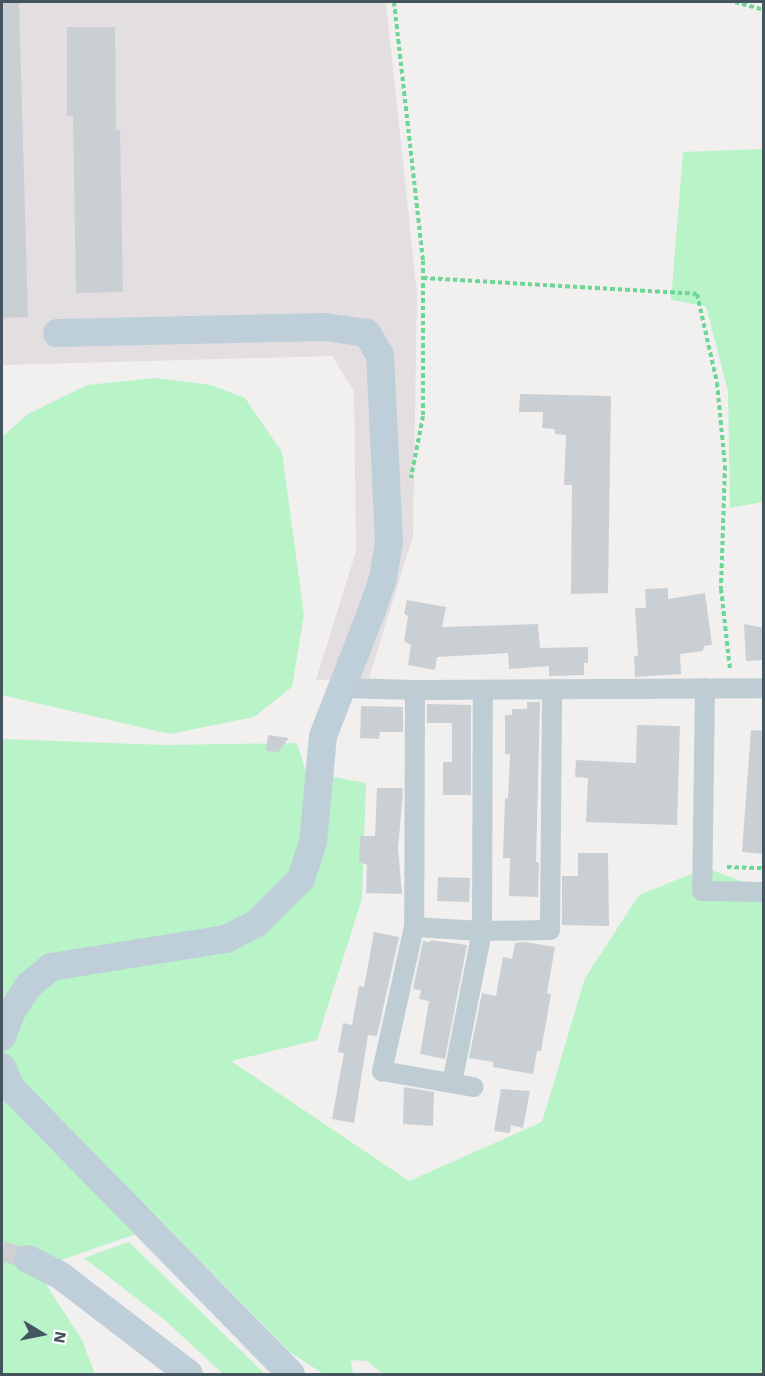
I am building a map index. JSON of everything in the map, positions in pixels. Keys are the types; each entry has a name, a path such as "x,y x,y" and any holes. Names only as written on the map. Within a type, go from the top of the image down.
{"street":[{"path":"2,1037 12,1011 29,985 51,967 226,939 256,924 301,879 313,842 323,736 344,688 383,579 389,543 380,355 368,333 354,329 324,327 57,333"},
{"path":"344,688 483,690 764,688"},
{"path":"414,927 482,931 550,930 552,688"},
{"path":"705,688 702,891 764,892"},
{"path":"415,690 414,927 382,1071 474,1087"},
{"path":"452,1083 482,931 483,690"},
{"path":"2,1067 11,1088 291,1374"},
{"path":"28,1259 62,1276 189,1374"}],"path":[{"path":"394,2 423,278 423,416 410,483"},
{"path":"735,2 764,10"},
{"path":"423,278 697,294 717,382 722,430 725,466 721,589 733,688"},
{"path":"727,867 764,868"}],"shaded area":[{"path":"2,2 386,2 417,294 413,536 369,678 316,680 356,551 354,391 332,356 2,365"}],"green space":[{"path":"763,149 763,502 730,508 728,391 706,306 671,300 683,152"},
{"path":"155,378 211,385 245,398 282,452 304,615 292,687 254,717 170,734 2,695 2,437 28,414 87,385"},
{"path":"2,739 165,745 297,743 306,772 366,783 362,899 317,1040 231,1061 409,1181 542,1122 585,978 639,895 706,868 763,889 763,1374 383,1374 367,1361 351,1360 353,1374 324,1374 291,1353 164,1224 36,1269 82,1340 95,1374 2,1374"},
{"path":"129,1242 265,1374 223,1374 166,1321 84,1258"}],"building":[{"path":"2,2 19,2 28,317 2,318"},
{"path":"67,27 115,27 116,130 120,130 123,292 76,293 73,116 67,116"},
{"path":"520,394 611,396 608,593 571,594 572,485 564,485 566,435 555,434 555,429 542,428 543,412 519,412"},
{"path":"668,588 668,599 705,593 712,645 704,646 703,651 680,654 681,674 635,677 634,656 638,656 635,608 646,608 645,589"},
{"path":"407,600 446,607 442,627 538,624 540,648 588,647 588,663 584,663 584,675 549,676 549,666 509,669 508,653 437,657 435,670 408,665 411,645 404,641 408,616 404,614"},
{"path":"744,624 764,628 764,660 746,661"},
{"path":"527,702 540,702 536,862 539,862 538,897 509,896 510,858 503,858 505,798 508,799 510,754 505,754 505,715 512,715 512,709 527,709"},
{"path":"427,704 471,705 471,795 443,795 443,762 452,762 452,723 427,723"},
{"path":"361,706 403,707 403,732 380,732 379,739 360,738"},
{"path":"637,725 680,726 677,825 586,822 588,778 575,777 576,760 636,763"},
{"path":"751,730 764,731 764,854 742,852"},
{"path":"268,735 289,738 278,752 266,751"},
{"path":"377,788 402,788 403,792 398,848 402,894 366,893 367,865 359,862 360,836 375,836"},
{"path":"578,853 608,853 609,926 562,925 562,876 578,876"},
{"path":"438,877 470,878 469,902 437,901"},
{"path":"374,932 399,937 377,1036 368,1035 354,1123 332,1119 344,1053 338,1052 343,1023 352,1025 359,986 364,987"},
{"path":"431,940 467,945 445,1059 420,1054 429,1001 419,999 421,990 413,989 423,941 430,942"},
{"path":"525,942 555,947 547,993 551,994 541,1051 537,1051 533,1074 493,1067 493,1062 469,1058 482,993 496,996 503,957 512,959 515,943"},
{"path":"404,1087 434,1092 433,1126 403,1124"},
{"path":"501,1089 530,1091 523,1128 511,1125 510,1133 494,1131"}],"tunnel":[{"path":"2,1251 28,1259"}]}
